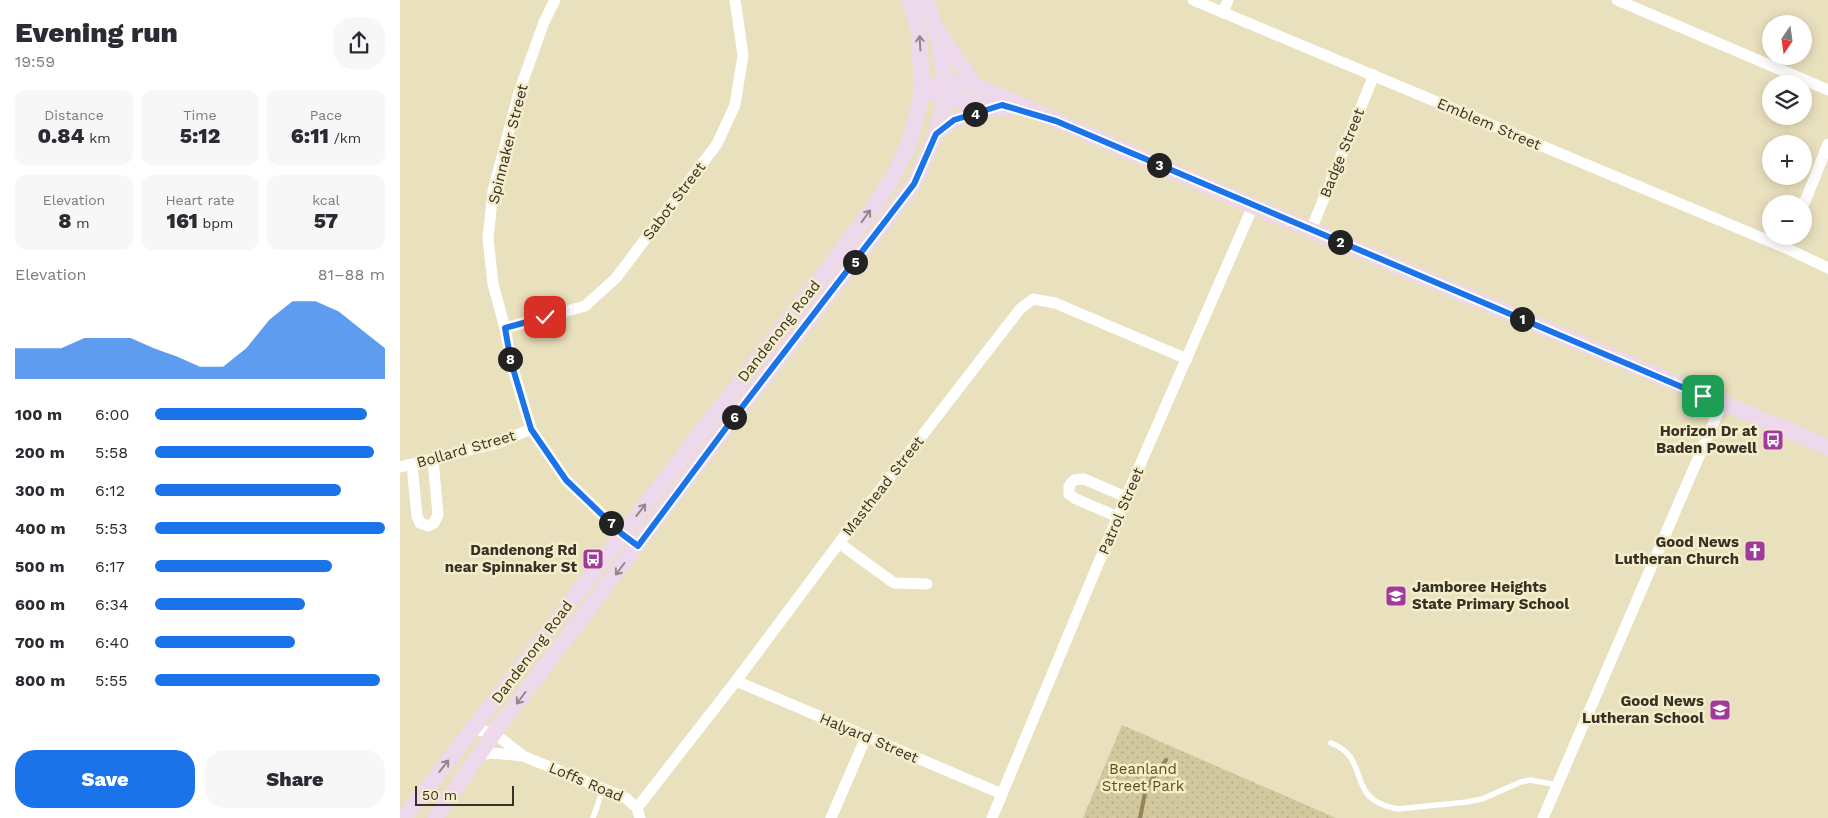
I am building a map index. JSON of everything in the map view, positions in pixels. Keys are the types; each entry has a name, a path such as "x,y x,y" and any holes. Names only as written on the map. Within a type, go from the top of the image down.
{"main road":[{"name":"Dandenong Road","path":"404,818 874,206 894,175 908,146 922,88 919,33 909,0"},
{"name":"Dandenong Road","path":"435,818 478,755 914,184 936,134 943,108 944,90 936,29 926,0"},
{"path":"936,29 975,86"},
{"path":"944,90 975,86 1254,206 1828,447"},
{"path":"922,88 944,90 1056,121"},
{"path":"936,134 954,120 1002,105"}],"street":[{"name":"Spinnaker Street","path":"555,0 544,22 519,92 493,191 488,238 493,284 505,328 511,362 531,429 566,480 622,534 638,546"},
{"name":"Sabot Street","path":"505,328 585,306 616,278 717,144 735,105 743,55 735,0"},
{"name":"Emblem Street","path":"1192,0 1786,248 1828,268"},
{"path":"1223,13 1228,0"},
{"path":"1617,0 1828,90"},
{"name":"Badge Street","path":"1311,230 1374,75"},
{"path":"1808,195 1828,144"},
{"name":"Patrol Street","path":"992,818 1126,497 1254,206"},
{"name":"Masthead Street","path":"638,813 839,543 1020,309 1033,299 1055,303 1187,359"},
{"path":"1543,818 1722,403"},
{"name":"Bollard Street","path":"406,466 498,443 531,429"},
{"path":"406,466 417,516 420,523 428,526 434,523 438,515 433,460"},
{"path":"1118,517 1076,500 1069,494 1069,486 1074,480 1084,479 1126,497"},
{"path":"839,543 894,583 928,584"},
{"name":"Halyard Street","path":"736,681 1002,794"},
{"name":"Loffs Road","path":"473,729 494,734 523,756 626,798 638,813"},
{"path":"831,818 866,737"},
{"name":"Loffs Road","path":"478,755 492,752 523,756"}],"lane":[{"path":"1331,743 1340,747 1353,759 1362,788 1367,795 1377,803 1388,808 1398,809 1467,802 1530,780 1558,785"},
{"path":"592,818 603,789"}],"green space":[{"name":"Beanland Street Park","path":"1122,725 1336,818 1083,818"}],"waterway":[{"path":"1140,818 1146,788 1166,760"}],"place":[{"name":"Horizon Dr at Baden Powell","path":"1773,440"},
{"name":"Good News Lutheran Church","path":"1755,551"},
{"name":"Dandenong Rd near Spinnaker St","path":"593,559"},
{"name":"Jamboree Heights State Primary School","path":"1396,596"},
{"name":"Good News Lutheran School","path":"1720,710"}],"route":[{"path":"545,317 505,328 511,362 531,429 566,480 622,534 638,546 729,424 914,184 936,134 954,120 1002,105 1056,121 1703,396"}]}
